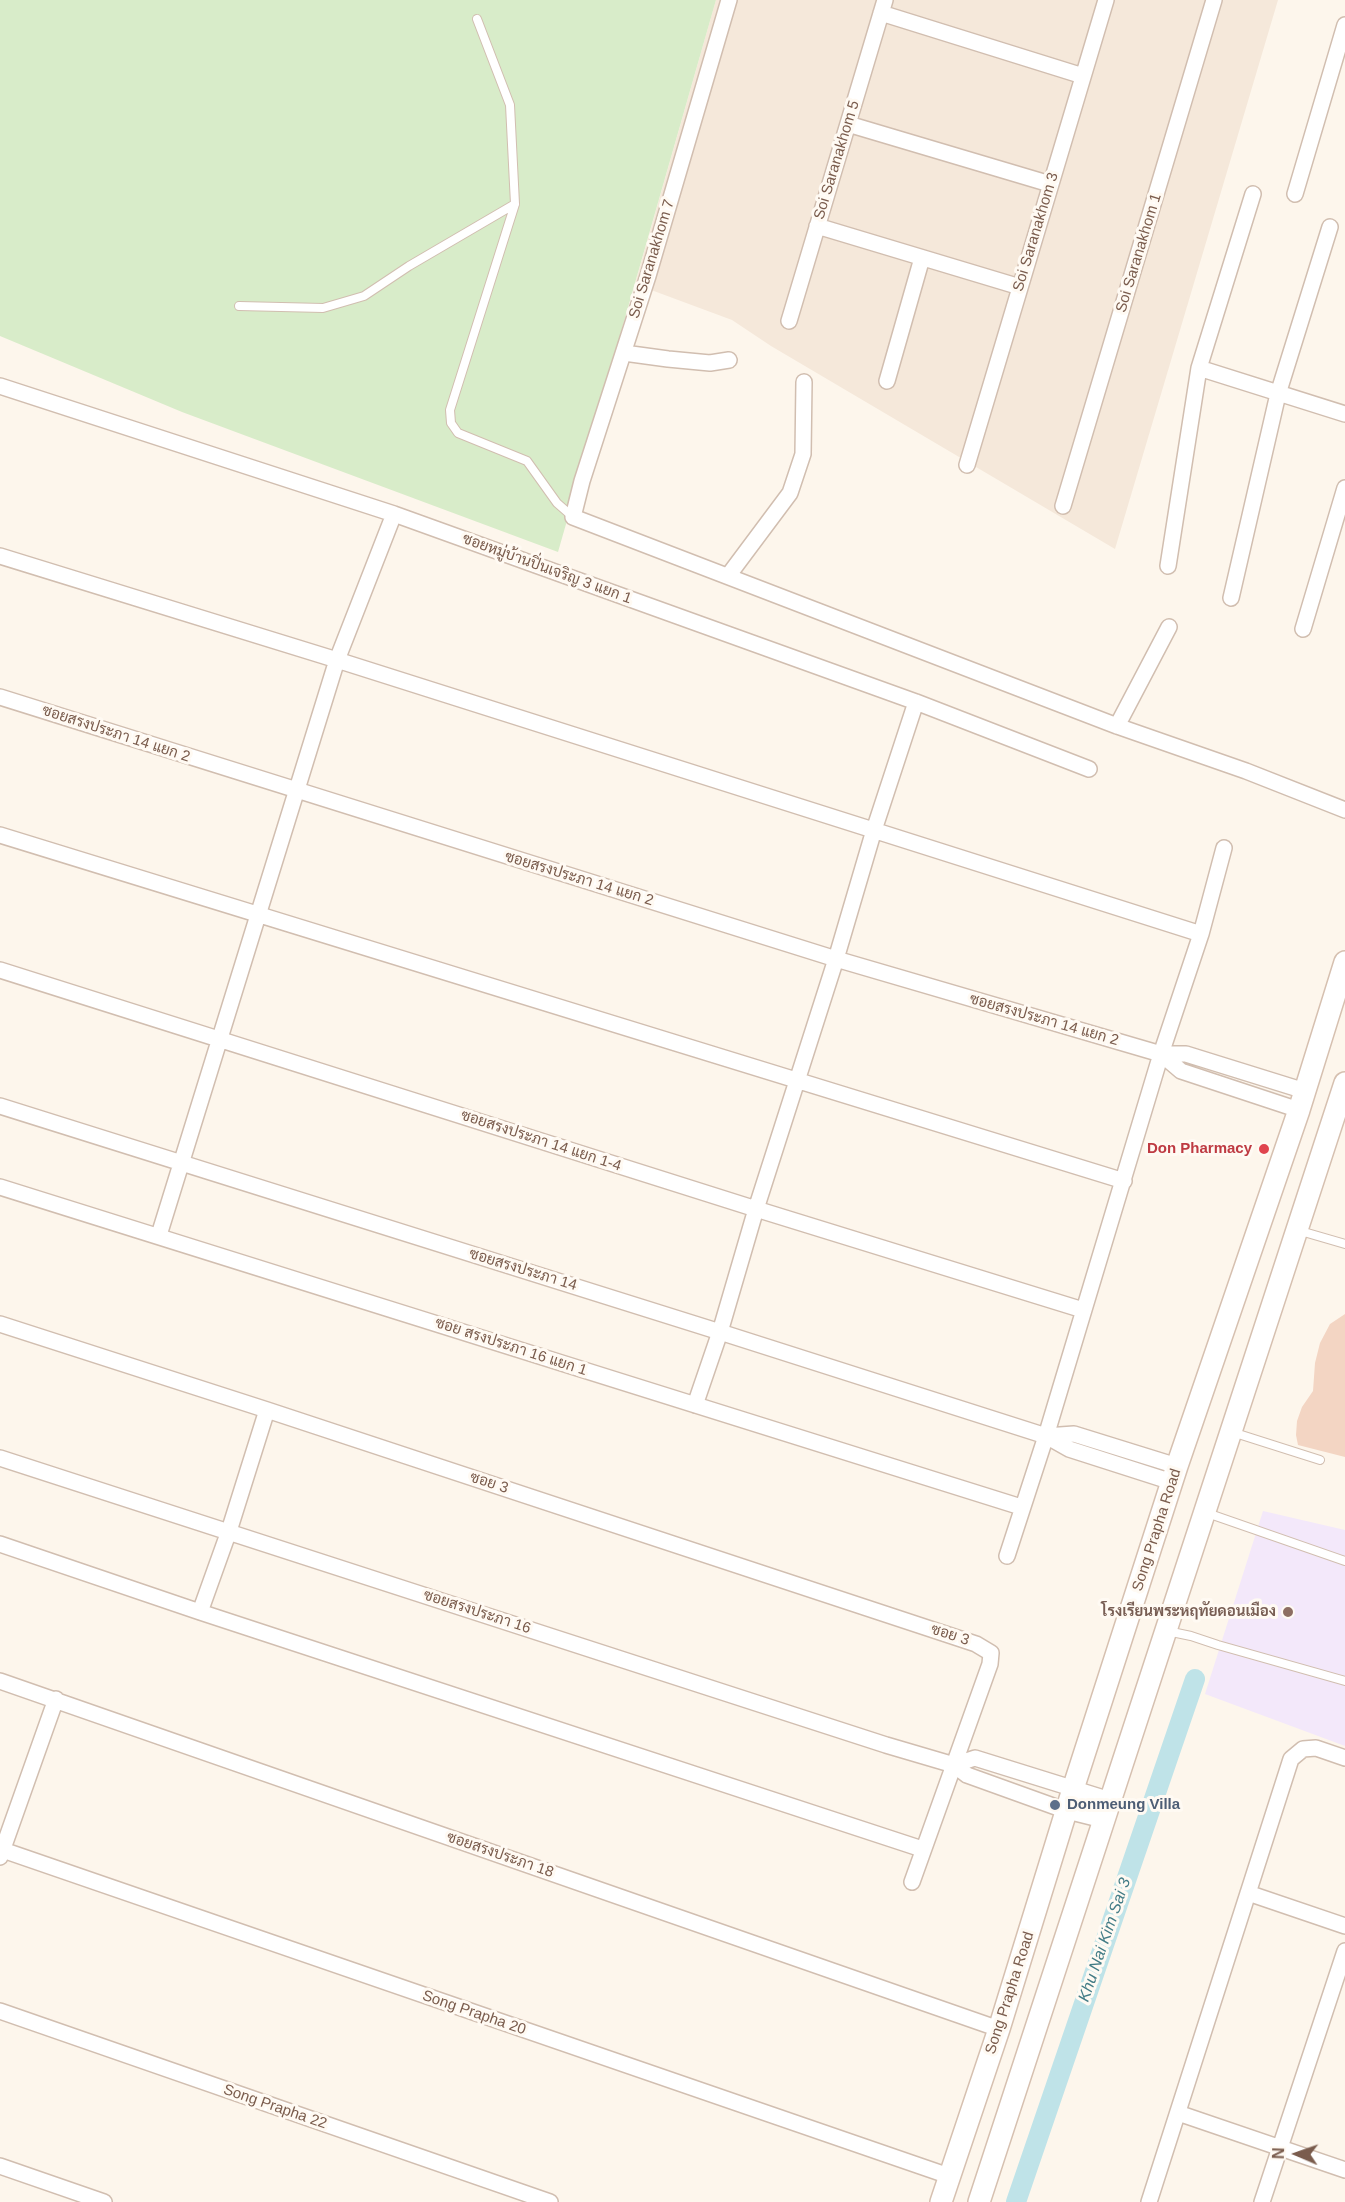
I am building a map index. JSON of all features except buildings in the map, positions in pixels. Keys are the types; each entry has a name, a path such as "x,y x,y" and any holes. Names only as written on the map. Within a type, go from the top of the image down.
{"main road":[{"name":"Song Prapha Road","path":"941,2202 999,2029 1066,1811 1175,1474 1302,1101 1345,962"},
{"path":"979,2202 1345,1083"}],"street":[{"name":"Soi Saranakhom 7","path":"573,517 582,481 648,276 729,0"},
{"name":"Soi Saranakhom 3","path":"967,465 1106,0"},
{"name":"Soi Saranakhom 1","path":"1063,506 1214,0"},
{"path":"883,6 1083,76"},
{"name":"Soi Saranakhom 5","path":"789,321 883,6"},
{"path":"1295,194 1345,25"},
{"path":"848,124 1050,184"},
{"path":"1168,566 1199,368 1253,194"},
{"path":"817,226 1020,288"},
{"path":"1231,598 1278,394 1330,227"},
{"path":"886,381 922,258"},
{"path":"624,353 700,362 729,360"},
{"path":"1199,368 1345,414"},
{"path":"728,576 790,493 803,454 804,382"},
{"name":"ซอยหมู่บ้านปิ่นเจริญ 3 แยก 1","path":"0,386 394,514 916,702 1089,769"},
{"path":"1303,629 1345,488"},
{"path":"159,1235 337,660 394,514"},
{"path":"573,517 1117,726 1246,771 1345,810"},
{"path":"0,556 337,660 1201,934"},
{"path":"1117,726 1169,627"},
{"name":"ซอยสรงประภา 14 แยก 2","path":"0,698 836,959 1161,1054"},
{"path":"695,1405 720,1332 756,1209 916,702"},
{"path":"0,835 1124,1181"},
{"path":"1006,1556 1046,1436 1161,1054 1201,934 1224,848"},
{"name":"ซอยสรงประภา 14 แยก 1-4","path":"0,970 1083,1310"},
{"path":"1161,1054 1181,1071 1302,1101"},
{"name":"ซอยสรงประภา 14","path":"0,1107 1046,1436 1069,1449 1175,1474"},
{"name":"ซอย สรงประภา 16 แยก 1","path":"0,1186 1021,1507"},
{"name":"ซอย 3","path":"0,1324 976,1644 991,1653 990,1664 954,1765"},
{"path":"200,1612 229,1531 267,1410"},
{"name":"ซอยสรงประภา 16","path":"0,1458 954,1765"},
{"path":"0,1544 922,1849"},
{"name":"ซอยสรงประภา 18","path":"0,1681 999,2029"},
{"path":"1,1852 56,1700"},
{"path":"1149,2202 1291,1759 1303,1749 1316,1748 1345,1758"},
{"path":"954,1765 975,1758 1110,1800"},
{"path":"954,1765 967,1775 1066,1811 1103,1820"},
{"path":"912,1882 954,1765"},
{"name":"Song Prapha 20","path":"1,1852 949,2176"},
{"path":"1248,1893 1345,1926"},
{"path":"1262,2202 1345,1951"},
{"name":"Song Prapha 22","path":"0,2011 550,2202"},
{"path":"1178,2113 1345,2170"},
{"path":"0,2166 104,2202"}],"lane":[{"path":"477,19 510,105 515,204 450,410 451,423 458,434 527,460 557,503 573,517"},
{"path":"239,306 323,308 364,296 409,266 515,204"},
{"path":"1297,1230 1345,1244"},
{"path":"1230,1432 1320,1460"},
{"path":"1204,1512 1345,1560"},
{"path":"1167,1631 1345,1681"}],"shaded area":[{"path":"716,0 1278,0 1115,549 771,346 732,320 635,284"},
{"name":"โรงเรียนพระหฤทัยดอนเมือง","path":"1263,1511 1345,1530 1345,1746 1205,1694"}],"green space":[{"path":"0,0 716,0 558,552 182,412 0,336"}],"waterway":[{"name":"Khu Nai Kim Sai 3","path":"1016,2202 1195,1679"}],"place":[{"name":"Don Pharmacy","path":"1264,1149"},
{"name":"โรงเรียนพระหฤทัยดอนเมือง","path":"1288,1612"},
{"name":"Donmeung Villa","path":"1055,1805"}]}
